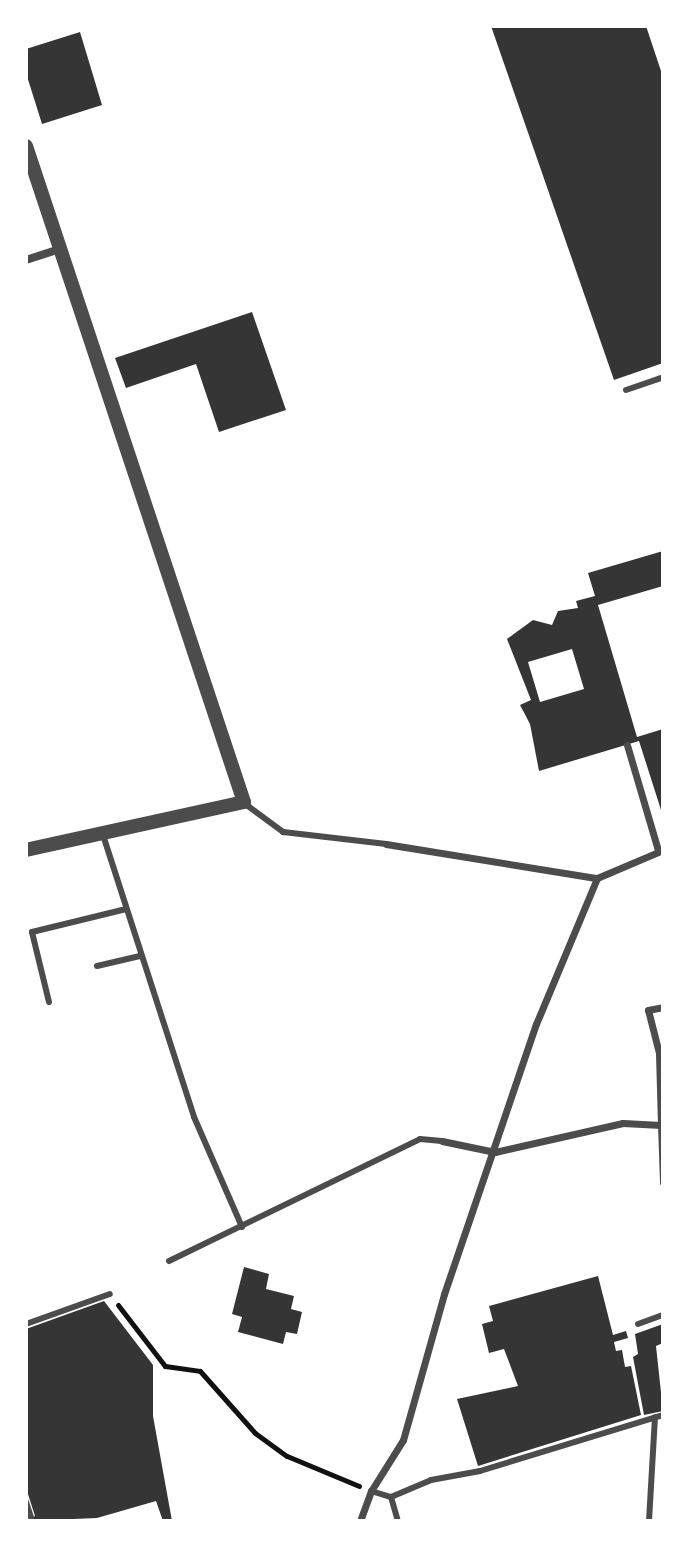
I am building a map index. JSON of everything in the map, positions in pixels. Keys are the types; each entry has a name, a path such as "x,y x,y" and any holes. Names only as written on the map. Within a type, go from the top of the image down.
{"street":[{"path":"26,146 244,802 26,850"},
{"path":"26,260 60,249"},
{"path":"386,844 597,878 660,850 627,745"},
{"path":"360,1521 371,1491 403,1440 444,1294 495,1152 536,1024 597,878"},
{"path":"442,1141 495,1152 623,1123 661,1125 662,1081 648,1010 663,1007"}],"lane":[{"path":"626,390 663,377"},
{"path":"244,802 283,832 386,844"},
{"path":"102,833 194,1117 242,1227"},
{"path":"49,1002 32,932 126,909"},
{"path":"97,966 140,956"},
{"path":"661,1125 663,1183"},
{"path":"169,1261 420,1139 442,1141"},
{"path":"26,1324 110,1294"},
{"path":"638,1324 663,1315"},
{"path":"371,1491 391,1497 431,1480 480,1471 659,1416 649,1521"},
{"path":"391,1497 398,1521"},
{"path":"26,1504 31,1517"}],"path":[{"path":"110,1294 165,1366 200,1371 255,1433 287,1456 371,1491"}],"building":[{"path":"491,26 646,26 663,77 663,363 614,380"},
{"path":"80,32 102,105 42,124 26,73 26,49"},
{"path":"252,312 286,410 219,432 196,364 126,388 115,358"},
{"path":"663,551 663,586 598,605 637,737 663,729 662,813 639,741 539,771 530,724 520,705 531,700 507,639 533,620 552,625 558,611 578,608 576,601 595,596 588,573","holes":["572,649 584,689 540,702 528,662"]},
{"path":"244,1267 269,1274 266,1289 294,1296 291,1309 302,1312 297,1334 286,1332 283,1344 238,1332 242,1317 232,1314"},
{"path":"598,1276 613,1335 626,1331 628,1338 614,1342 616,1351 622,1350 625,1367 631,1366 641,1415 478,1466 457,1399 518,1386 504,1349 489,1353 482,1324 493,1321 489,1306"},
{"path":"104,1301 153,1365 153,1416 172,1521 163,1521 156,1501 97,1518 26,1521 35,1516 26,1488 26,1329"},
{"path":"663,1324 663,1343 656,1346 663,1411 644,1415 633,1357 638,1354 635,1334"}]}
